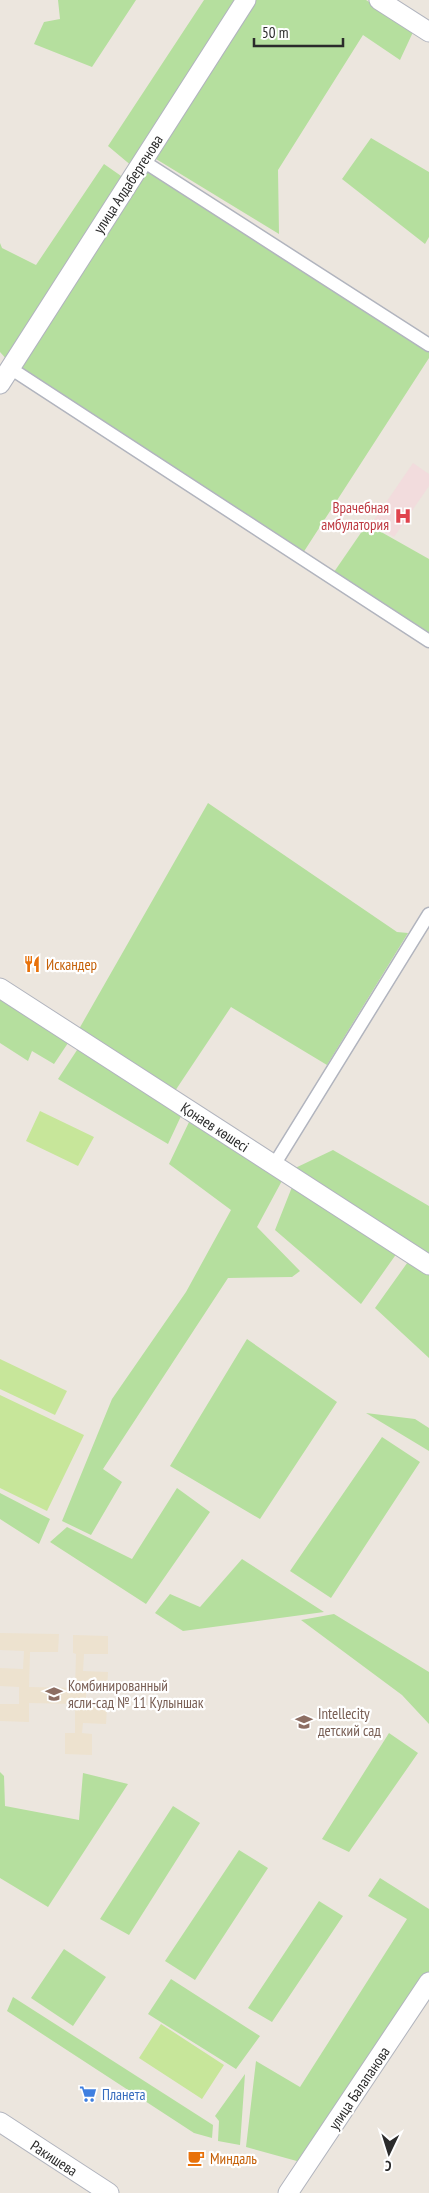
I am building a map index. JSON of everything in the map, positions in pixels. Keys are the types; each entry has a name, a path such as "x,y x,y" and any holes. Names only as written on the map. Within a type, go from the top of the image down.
{"street":[{"name":"улица Алдабергенова","path":"0,384 5,363 143,160 246,0"},
{"path":"379,0 429,32"},
{"path":"143,160 429,345"},
{"path":"5,363 429,641"},
{"path":"274,1165 429,914"},
{"name":"Қонаев көшесі","path":"0,988 429,1265"},
{"name":"улица Балапанова","path":"288,2193 429,1982"},
{"name":"Ракишева","path":"0,2122 109,2193"}],"shaded area":[{"path":"413,463 429,474 429,486 394,537 372,523"},
{"path":"0,1633 59,1634 58,1652 30,1652 29,1687 75,1688 76,1654 73,1653 73,1635 108,1636 108,1654 84,1654 83,1671 108,1672 107,1689 86,1689 86,1706 107,1707 106,1724 83,1723 82,1733 92,1734 92,1755 65,1754 65,1733 75,1733 75,1704 29,1703 29,1722 0,1721 0,1704 19,1704 19,1687 0,1686 0,1668 23,1669 24,1651 0,1650"}],"green space":[{"path":"58,0 136,0 92,67 34,44 44,22 60,19"},
{"path":"204,0 240,0 133,167 108,146"},
{"path":"253,0 366,0 414,30 400,60 363,35 278,170 279,234 156,159"},
{"path":"371,138 429,172 429,237 425,244 342,179"},
{"path":"104,164 124,178 9,362 0,352 0,243 2,248 36,265"},
{"path":"148,170 429,352 429,358 303,553 18,367"},
{"path":"367,524 429,559 429,635 334,572"},
{"path":"208,803 397,932 408,933 327,1065 231,1007 173,1094 79,1029"},
{"path":"0,998 70,1040 54,1064 32,1051 28,1061 0,1043"},
{"path":"79,1047 182,1114 168,1144 58,1079"},
{"path":"40,1111 94,1137 78,1166 26,1141"},
{"path":"190,1120 284,1177 257,1227 300,1271 292,1277 228,1278 103,1469 122,1482 91,1535 62,1521 112,1399 186,1292 231,1210 169,1164"},
{"path":"333,1150 429,1206 429,1259 291,1170"},
{"path":"292,1187 397,1253 361,1304 275,1230"},
{"path":"410,1259 429,1272 429,1358 375,1308"},
{"path":"247,1339 337,1402 260,1519 170,1466"},
{"path":"0,1359 67,1391 55,1415 0,1389"},
{"path":"0,1395 84,1435 47,1511 0,1488"},
{"path":"366,1413 415,1419 429,1428 429,1451"},
{"path":"382,1437 420,1462 331,1598 290,1571"},
{"path":"177,1488 210,1512 146,1604 50,1542 67,1527 132,1559"},
{"path":"0,1493 50,1519 39,1544 0,1519"},
{"path":"242,1559 324,1612 183,1631 155,1613 170,1594 200,1607"},
{"path":"334,1614 429,1672 429,1724 402,1695 301,1620"},
{"path":"389,1733 418,1753 349,1852 322,1839"},
{"path":"0,1772 4,1776 5,1806 79,1820 83,1773 128,1784 48,1907 0,1878"},
{"path":"173,1806 200,1823 129,1935 100,1919"},
{"path":"239,1850 268,1868 195,1980 165,1961"},
{"path":"380,1878 429,1909 429,1977 304,2163 246,2147 256,2061 300,2087 407,1919 368,1896"},
{"path":"319,1901 343,1916 272,2022 248,2008"},
{"path":"64,1949 106,1977 73,2026 31,1998"},
{"path":"171,1979 260,2036 236,2069 148,2014"},
{"path":"13,1997 213,2125 212,2138 194,2133 7,2011"},
{"path":"161,2024 224,2065 202,2099 139,2058"},
{"path":"245,2074 240,2145 218,2141 219,2121 215,2116"}],"place":[{"name":"Врачебная амбулатория","path":"403,516"},
{"name":"Искандер","path":"32,964"},
{"name":"Комбинированный ясли-сад № 11 Кулыншак","path":"54,1694"},
{"name":"Intellecity детский сад","path":"304,1722"},
{"name":"Планета","path":"88,2094"},
{"name":"Миндаль","path":"196,2158"}]}
